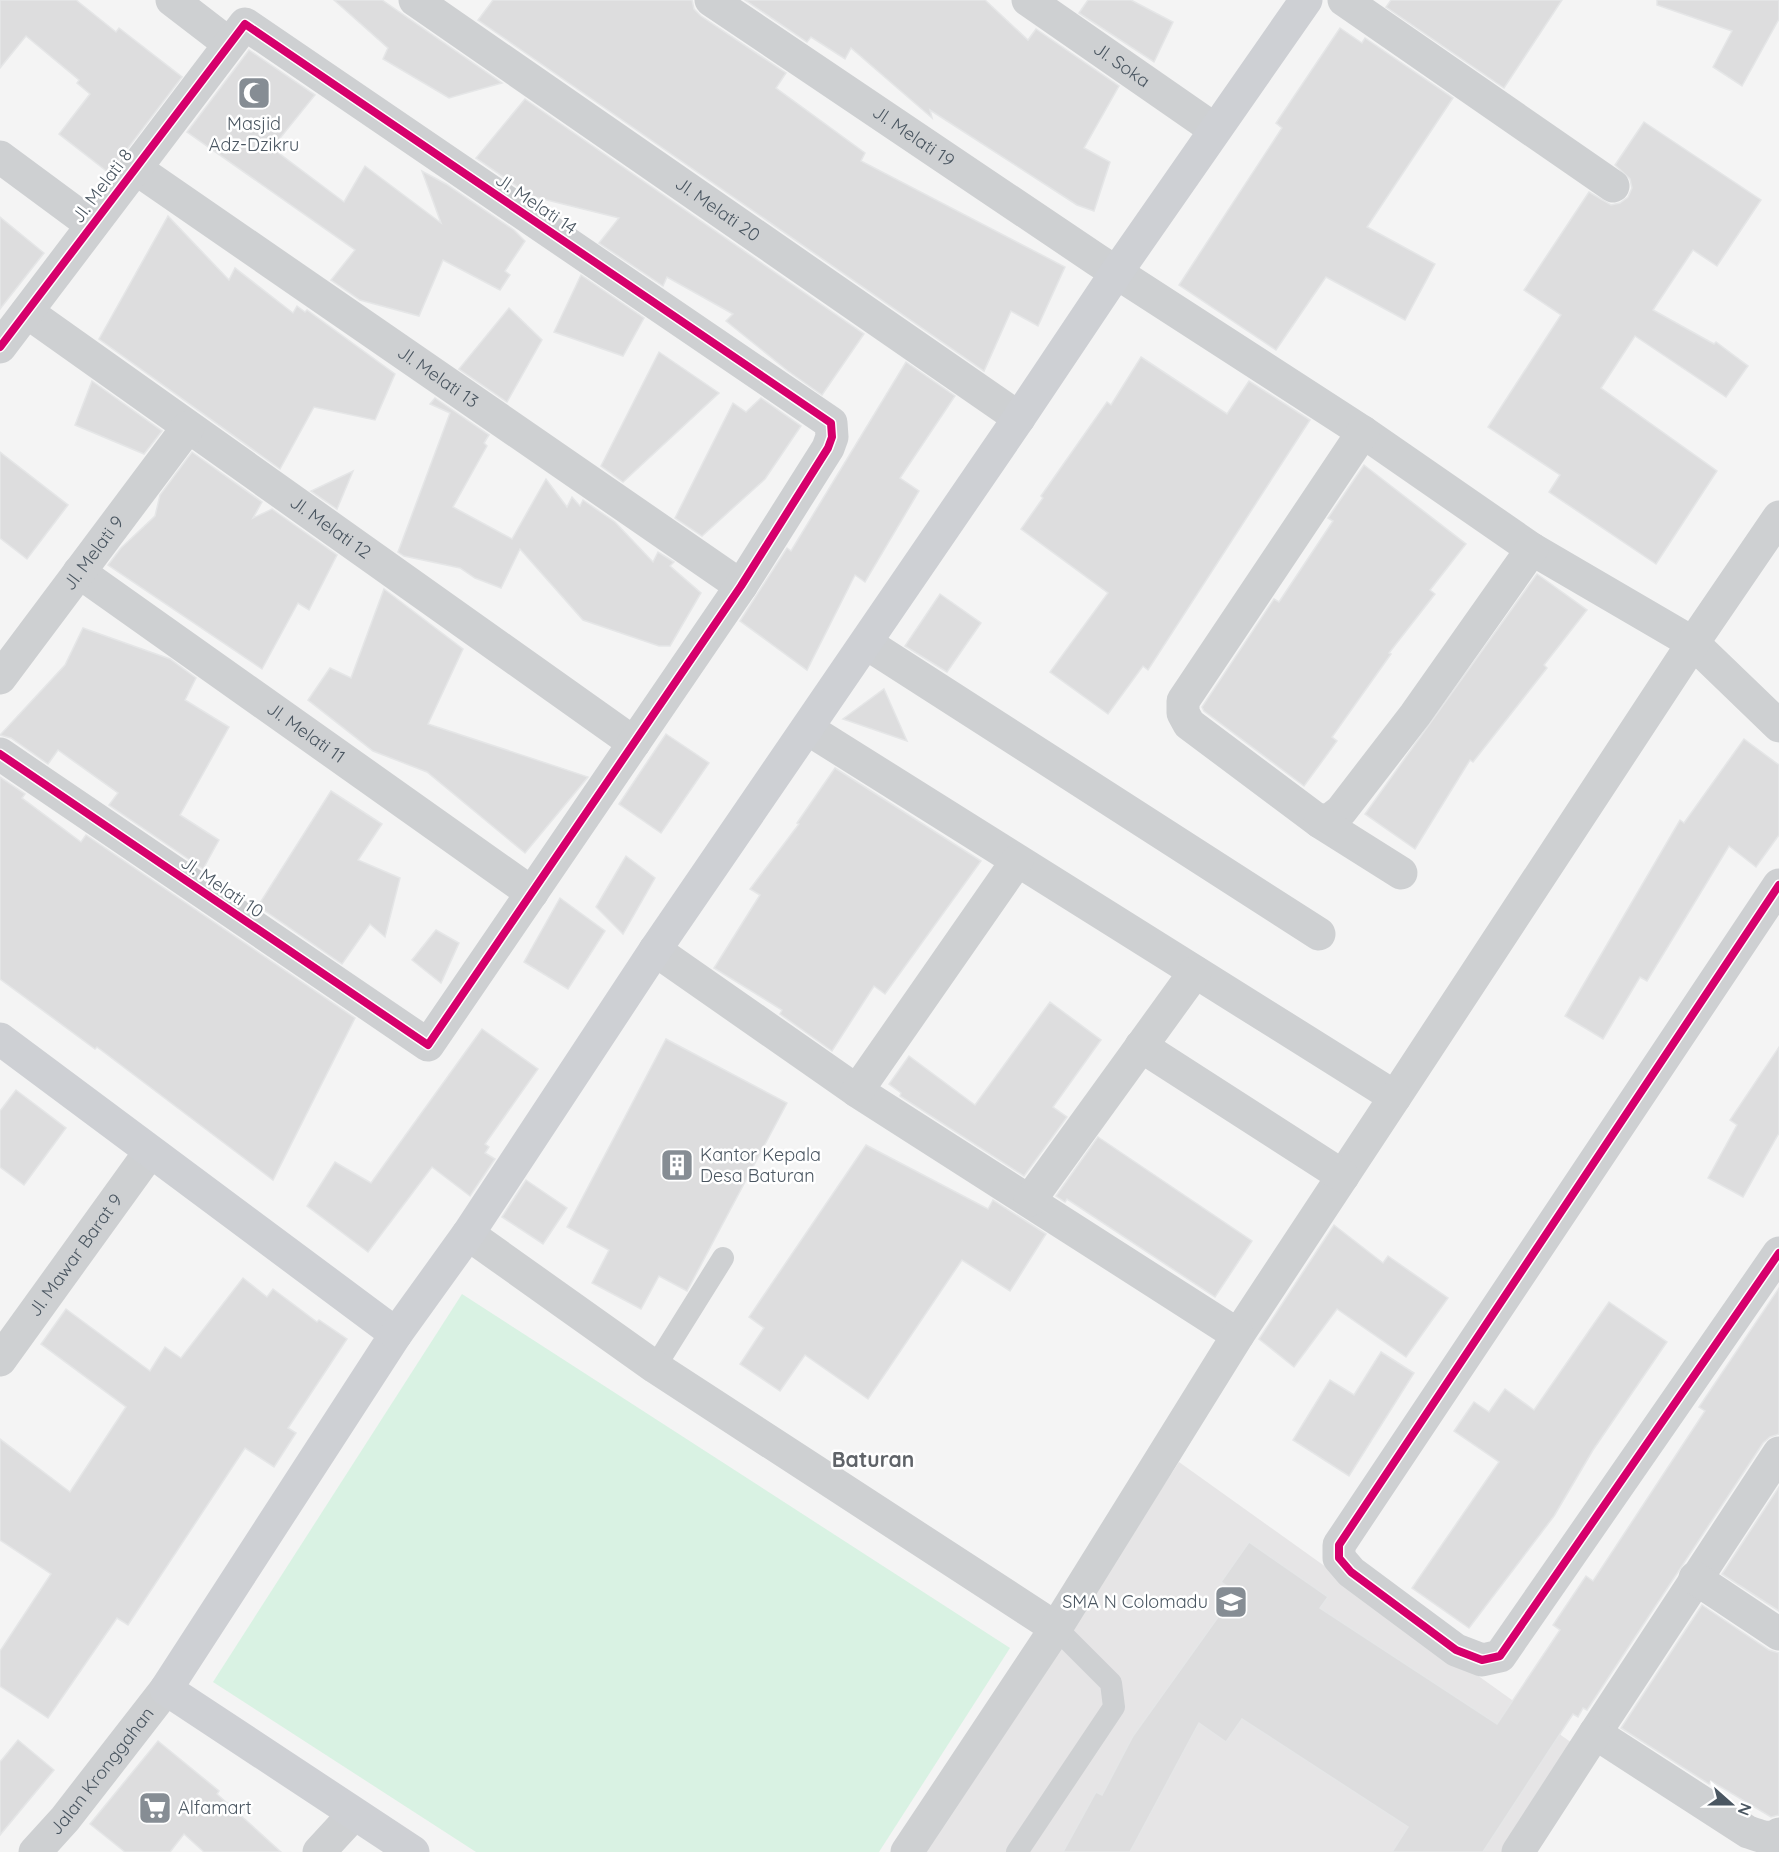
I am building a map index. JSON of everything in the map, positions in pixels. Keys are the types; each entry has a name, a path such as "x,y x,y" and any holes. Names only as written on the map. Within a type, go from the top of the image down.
{"street":[{"path":"172,0 228,43"},
{"name":"Jl. Melati 20","path":"415,0 1019,418"},
{"name":"Jl. Melati 19","path":"711,0 1116,273 1363,432 1532,549 1692,643 1779,726"},
{"name":"Jl. Soka","path":"1028,0 1214,129"},
{"path":"413,1852 166,1689 396,1334 468,1234 655,950 808,729 1214,129 1306,0"},
{"path":"1344,0 1613,186"},
{"name":"Jl. Melati 14","path":"228,43 242,26 249,26 831,423 832,437 828,448 741,586"},
{"name":"Jl. Melati 8","path":"0,347 228,43"},
{"path":"0,157 92,225"},
{"name":"Jl. Melati 13","path":"135,168 741,586"},
{"name":"Jl. Melati 12","path":"27,312 634,743"},
{"name":"Jl. Melati 9","path":"0,678 188,427"},
{"path":"1363,432 1184,701 1183,713 1189,724 1320,822 1401,873"},
{"path":"907,1852 1056,1628 1238,1335 1692,643 1779,517"},
{"path":"1320,822 1332,818 1341,811 1414,716 1532,549"},
{"name":"Jl. Melati 11","path":"79,572 531,893"},
{"path":"531,893 741,586"},
{"path":"866,643 1319,934"},
{"path":"808,729 1395,1096"},
{"name":"Jl. Melati 10","path":"0,754 428,1046 531,893"},
{"path":"857,1090 1017,861"},
{"path":"1779,885 1339,1545 1339,1558 1351,1572 1456,1650 1482,1660 1500,1656 1779,1253"},
{"path":"655,950 857,1090 1238,1335"},
{"path":"1030,1200 1195,972"},
{"path":"0,1039 396,1334"},
{"path":"1141,1046 1343,1176"},
{"name":"Jl. Mawar Barat 9","path":"0,1360 150,1152"},
{"path":"468,1234 655,1367 1056,1628"},
{"path":"1518,1852 1695,1578 1779,1453"},
{"path":"1695,1578 1779,1634"},
{"name":"Jalan Kronggahan","path":"35,1852 65,1819 166,1689"},
{"path":"1595,1733 1748,1832 1761,1837 1779,1834"},
{"path":"319,1852 354,1814"}],"lane":[{"path":"655,1367 723,1258"},
{"path":"1017,1852 1114,1707 1111,1683 1056,1628"}],"shaded area":[{"name":"SMA N Colomadu","path":"1179,1462 1572,1743 1502,1852 922,1852"}],"green space":[{"path":"462,1294 1010,1648 879,1852 476,1852 213,1682"}],"building":[{"path":"0,0 76,0 116,32 119,28 182,77 109,173 59,134 90,94 77,83 79,80 26,36 0,68"},
{"path":"334,0 382,0 502,83 449,98 383,59 388,48"},
{"path":"493,0 692,0 694,9 701,16 786,73 776,88 865,153 861,161 1065,267 1038,326 1011,311 984,371 478,20"},
{"path":"745,0 985,0 1028,40 1036,29 1119,86 1084,148 1110,162 1094,211 1077,205 930,110 932,118 851,48 845,59 811,37 807,42"},
{"path":"1088,0 1131,0 1173,22 1154,62 1079,13"},
{"path":"1391,0 1562,0 1504,88 1386,7"},
{"path":"1657,0 1779,0 1779,19 1742,86 1713,67 1732,31 1657,5"},
{"path":"1340,28 1362,43 1365,38 1453,98 1367,227 1435,264 1405,320 1326,277 1276,350 1179,285 1282,128 1276,123"},
{"path":"249,50 315,95 272,148 344,202 365,166 441,223 422,171 446,184 514,230 525,241 505,271 510,275 500,290 443,260 419,316 360,300 331,280 355,250 187,132"},
{"path":"525,99 864,334 822,395 726,321 733,314 667,277 663,286 599,243 619,218 531,196 476,158"},
{"path":"1644,122 1761,200 1717,266 1693,250 1653,310 1714,344 1716,342 1748,366 1726,397 1635,336 1601,388 1717,471 1656,564 1549,492 1560,475 1488,427 1561,315 1524,290 1589,192 1611,205 1620,203 1628,197 1632,188 1630,179 1615,165"},
{"path":"168,216 229,280 235,268 293,313 297,306 305,312 307,310 395,374 375,420 314,407 280,469 99,339"},
{"path":"0,217 44,253 0,309"},
{"path":"581,275 644,318 623,356 554,332"},
{"path":"509,308 542,340 507,402 459,369"},
{"path":"659,352 719,393 623,482 601,466"},
{"path":"1141,357 1227,414 1249,381 1310,420 1148,670 1143,666 1108,714 1050,672 1108,593 1021,529 1043,498 1041,496 1107,402 1111,405"},
{"path":"906,362 955,396 900,478 919,491 865,582 855,575 807,670 740,621 787,548 791,551"},
{"path":"92,381 162,431 144,454 75,425"},
{"path":"435,398 489,435 484,443 487,446 453,507 512,539 546,479 567,507 572,497 580,506 583,500 615,522 653,562 658,552 674,562 670,566 701,593 670,646 659,646 583,620 520,549 501,588 475,578 460,568 404,556 398,552 450,413 430,404"},
{"path":"761,398 801,426 765,479 702,536 675,518 733,403 746,412"},
{"path":"0,452 68,505 27,559 0,538"},
{"path":"192,452 262,502 253,518 272,509 337,555 309,610 298,603 262,669 108,565 121,548 155,516 160,495"},
{"path":"1364,465 1466,544 1430,590 1435,594 1389,653 1391,654 1332,737 1337,741 1304,786 1204,711 1202,707 1274,599 1279,602 1333,521 1328,518"},
{"path":"353,471 337,509 311,491"},
{"path":"1537,574 1587,610 1544,665 1547,668 1473,762 1470,760 1415,849 1365,814"},
{"path":"384,589 463,649 428,724 588,777 525,853 427,772 373,751 308,700 330,668 351,678"},
{"path":"940,594 981,623 947,672 905,646"},
{"path":"83,628 170,659 196,678 185,700 229,727 180,815 219,840 203,869 109,805 118,793 58,750 48,764 11,738 0,735 65,665"},
{"path":"884,689 907,741 843,719"},
{"path":"666,734 709,763 661,833 619,804"},
{"path":"1744,739 1779,765 1779,835 1756,867 1729,846 1647,981 1640,977 1603,1039 1565,1016 1680,820 1684,823"},
{"path":"835,768 981,861 885,994 874,986 832,1051 780,1014 782,1010 714,968 760,895 750,889 799,824 797,823"},
{"path":"0,777 25,794 22,798 81,842 86,835 355,1018 273,1180 97,1047 95,1049 0,979"},
{"path":"331,791 382,824 358,860 400,878 385,937 370,924 342,964 258,906"},
{"path":"626,856 655,878 623,934 596,907"},
{"path":"560,898 605,931 568,989 524,962"},
{"path":"436,930 459,943 441,983 412,960"},
{"path":"1050,1002 1101,1040 1053,1107 1067,1117 1024,1176 900,1096 901,1093 889,1084 909,1056 975,1105"},
{"path":"482,1029 538,1069 485,1144 489,1147 485,1153 495,1159 470,1196 432,1167 368,1252 307,1206 335,1162 371,1183"},
{"name":"Kantor Kepala Desa Baturan","path":"666,1039 787,1103 687,1291 659,1276 641,1309 592,1283 609,1250 567,1227"},
{"path":"1779,1047 1779,1133 1743,1197 1708,1178 1737,1125 1730,1120"},
{"path":"16,1090 66,1128 24,1185 0,1167 0,1111"},
{"path":"1098,1137 1252,1241 1215,1297 1067,1199 1065,1202 1056,1196"},
{"path":"866,1145 988,1209 993,1200 1046,1234 1010,1291 962,1260 868,1399 805,1355 780,1391 740,1364 764,1328 749,1317"},
{"path":"526,1180 567,1208 543,1244 502,1217"},
{"path":"1334,1225 1383,1263 1388,1256 1448,1298 1406,1357 1337,1309 1294,1367 1259,1339"},
{"path":"243,1278 267,1297 273,1289 317,1322 319,1320 347,1339 288,1428 296,1433 274,1467 245,1448 128,1625 117,1618 48,1718 0,1686 0,1651 51,1574 0,1540 0,1439 70,1492 126,1407 41,1344 66,1309 150,1371 165,1347 181,1358"},
{"path":"1779,1288 1779,1434 1763,1443 1587,1710 1583,1708 1578,1717 1573,1714 1483,1852 1392,1852 1408,1827 1242,1719 1226,1742 1199,1723 1130,1852 1063,1852 1096,1792 1102,1795 1133,1736 1236,1592 1221,1582 1249,1542 1328,1597 1320,1608 1497,1724 1560,1630 1553,1625 1586,1576 1593,1581 1705,1411 1699,1407"},
{"path":"1609,1302 1667,1342 1593,1450 1554,1516 1469,1628 1412,1588 1499,1462 1454,1431 1474,1402 1489,1412 1505,1389 1534,1410"},
{"path":"1381,1352 1414,1373 1349,1476 1293,1440 1330,1380 1354,1395"},
{"path":"1779,1487 1779,1611 1722,1574"},
{"path":"1702,1605 1769,1650 1779,1653 1779,1815 1771,1817 1711,1781 1709,1784 1621,1728"},
{"path":"18,1740 54,1770 0,1835 0,1762"},
{"name":"Alfamart","path":"158,1741 219,1791 217,1794 281,1852 204,1852 184,1834 170,1852 125,1852 90,1824"}],"cycle path":[{"path":"0,347 245,24 831,423 832,437 828,448 741,586 428,1045 0,754"},
{"path":"1779,885 1339,1545 1339,1558 1351,1572 1456,1650 1482,1660 1500,1656 1779,1253"}],"place":[{"name":"Masjid Adz-Dzikru","path":"254,93"},
{"name":"Kantor Kepala Desa Baturan","path":"677,1165"},
{"name":"SMA N Colomadu","path":"1231,1602"},
{"name":"Alfamart","path":"155,1808"}],"district":[{"name":"Baturan","path":"873,1460"}]}
